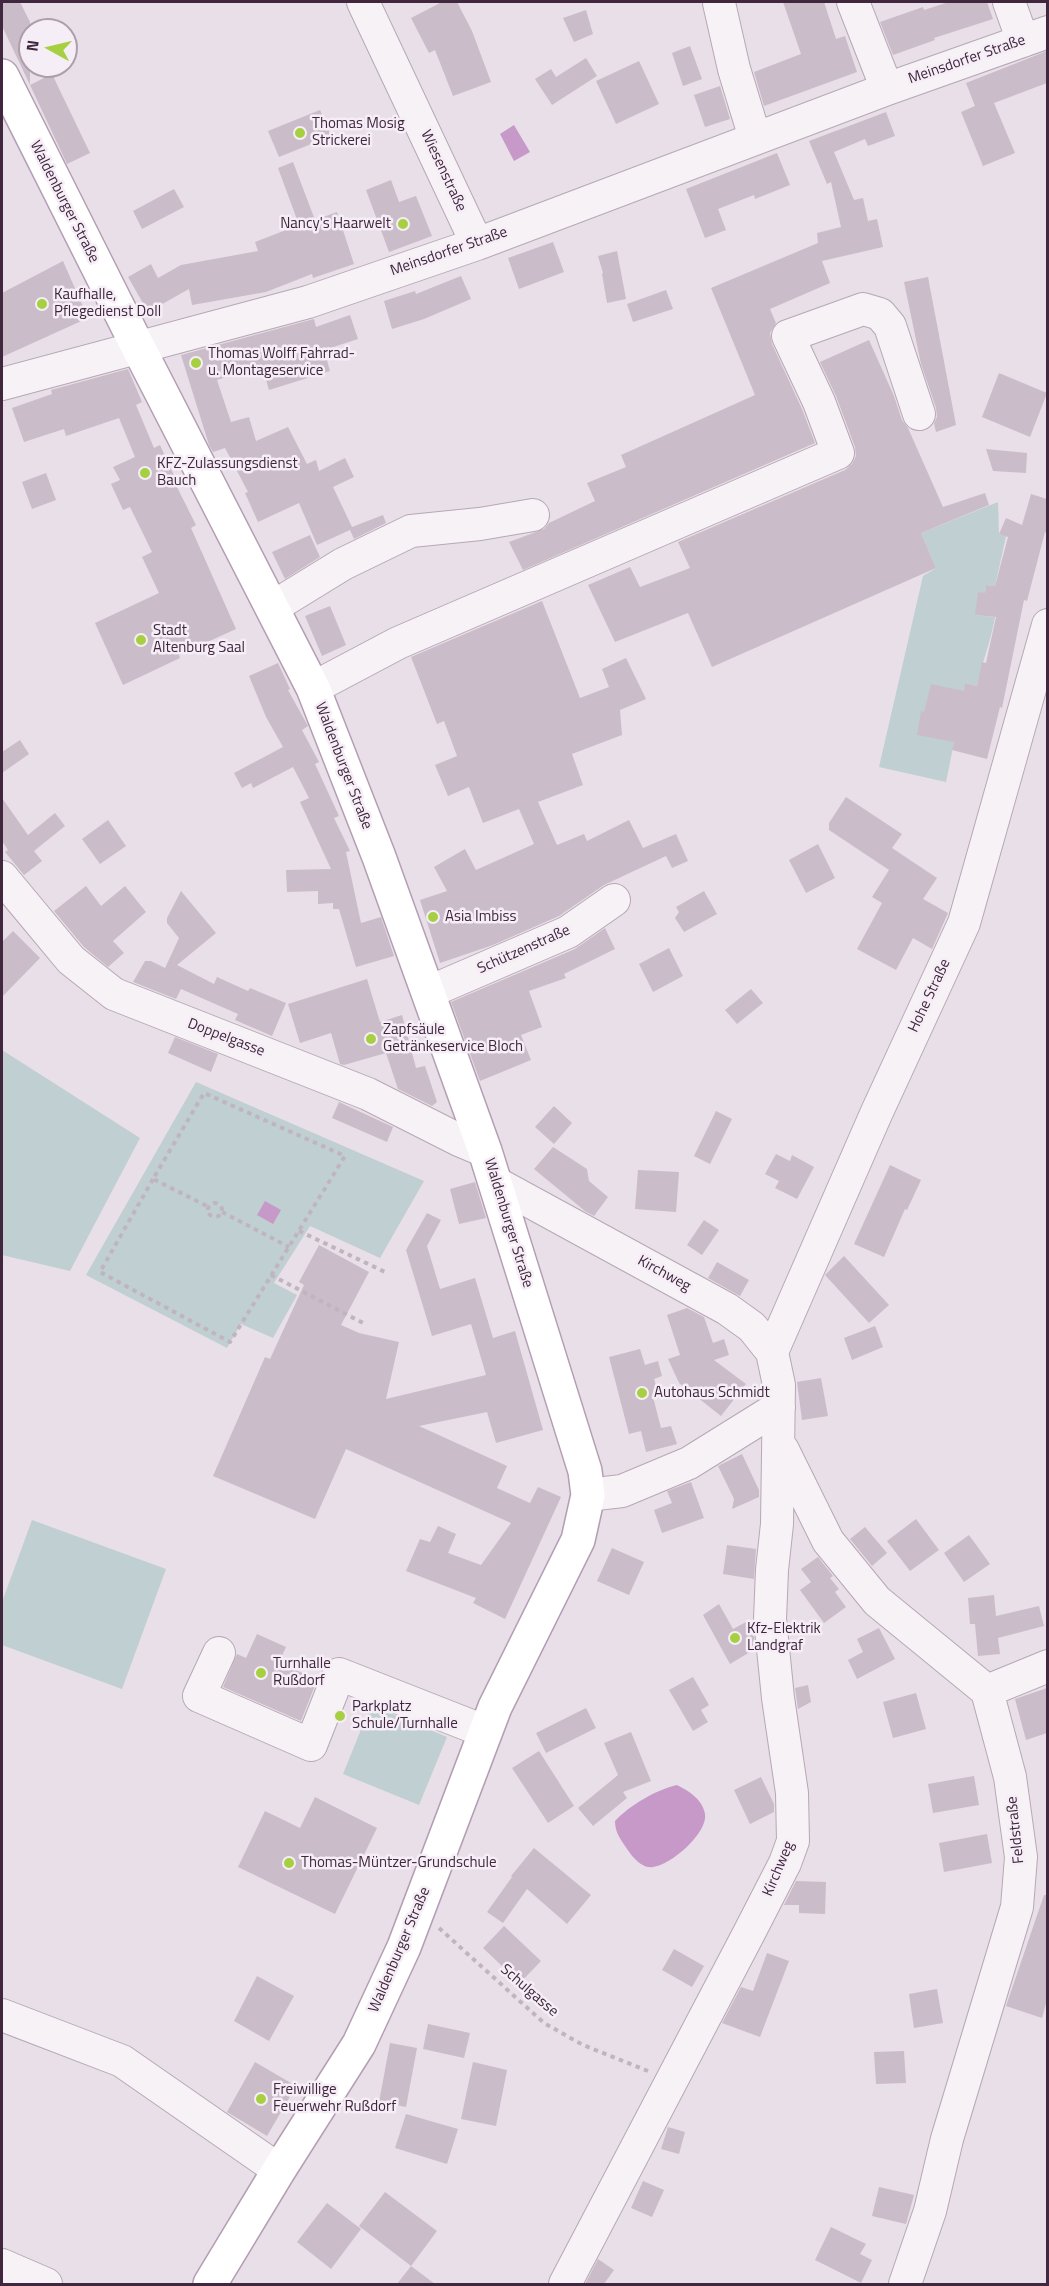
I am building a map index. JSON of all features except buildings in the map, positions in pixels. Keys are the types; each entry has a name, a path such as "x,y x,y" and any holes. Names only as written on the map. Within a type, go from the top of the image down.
{"main road":[{"name":"Waldenburger Straße","path":"2,76 313,688 429,992 496,1183 585,1471 588,1496 578,1540 484,1731 404,1947 359,2044 210,2284"}],"street":[{"name":"Wiesenstraße","path":"363,2 477,244"},
{"path":"853,2 887,89"},
{"path":"1009,2 1035,37"},
{"path":"719,3 734,69 755,138"},
{"name":"Meinsdorfer Straße","path":"2,384 308,302 477,244 887,89 1035,37"},
{"path":"313,688 398,643 838,453 819,402 788,336 863,309 880,314 890,326 919,414"},
{"path":"273,607 343,564 411,531 480,524 533,515"},
{"name":"Hohe Straße","path":"772,1352 871,1125 964,923 1047,625"},
{"name":"Doppelgasse","path":"2,877 71,960 114,994 368,1094 485,1151"},
{"name":"Schützenstraße","path":"429,992 568,932 614,900"},
{"name":"Kirchweg","path":"496,1183 727,1309 752,1327 772,1352 779,1385 780,1443 777,1524 771,1570 770,1619 778,1698 792,1792 793,1841 785,1863 565,2284"},
{"path":"588,1496 622,1491 689,1463 779,1407"},
{"path":"780,1443 828,1541 877,1601 987,1691 1047,1666"},
{"path":"219,1653 199,1696 311,1745 339,1674 484,1731"},
{"name":"Feldstraße","path":"905,2284 930,2211 946,2139 1017,1907 1022,1857 1010,1777 987,1691"},
{"path":"2,2015 122,2061 279,2170"},
{"path":"2,2265 46,2284"}],"path":[{"path":"204,1093 345,1156 299,1231 230,1342 100,1272 204,1093"},
{"path":"153,1179 209,1207"},
{"path":"209,1207 216,1202 222,1207 222,1212"},
{"path":"209,1207 208,1212 214,1217 222,1212"},
{"path":"222,1212 289,1247"},
{"path":"299,1231 386,1272"},
{"path":"271,1275 365,1324"},
{"name":"Schulgasse","path":"418,1910 544,2022 584,2045 672,2082"}],"shaded area":[{"path":"514,125 530,152 514,161 500,134"},
{"path":"998,502 999,534 1006,536 995,586 986,585 985,593 975,615 995,617 977,686 966,683 946,782 879,767 923,576 936,568 921,533"},
{"path":"2,1050 140,1138 70,1271 2,1255"},
{"path":"196,1082 424,1181 380,1258 310,1226 274,1283 297,1295 273,1338 241,1324 227,1348 86,1275"},
{"path":"265,1201 281,1210 273,1224 257,1215"},
{"path":"32,1520 166,1569 122,1689 2,1645 2,1602"},
{"path":"371,1705 447,1737 419,1805 343,1774"},
{"path":"677,1785 691,1793 704,1809 704,1822 701,1830 687,1847 669,1861 653,1867 644,1866 633,1857 623,1843 615,1821 644,1799"}],"place":[{"name":"Thomas Mosig Strickerei","path":"300,133"},
{"name":"Nancy's Haarwelt","path":"403,224"},
{"name":"Kaufhalle, Pflegedienst Doll","path":"42,304"},
{"name":"Thomas Wolff Fahrrad- u. Montageservice","path":"196,363"},
{"name":"KFZ-Zulassungsdienst Bauch","path":"145,473"},
{"name":"Stadt Altenburg Saal","path":"141,640"},
{"name":"Asia Imbiss","path":"433,917"},
{"name":"Zapfsäule Getränkeservice Bloch","path":"371,1039"},
{"name":"Autohaus Schmidt","path":"642,1393"},
{"name":"Kfz-Elektrik Landgraf","path":"735,1638"},
{"name":"Turnhalle Rußdorf","path":"261,1673"},
{"name":"Parkplatz Schule/Turnhalle","path":"340,1716"},
{"name":"Thomas-Müntzer-Grundschule","path":"289,1863"},
{"name":"Freiwillige Feuerwehr Rußdorf","path":"261,2099"}]}
